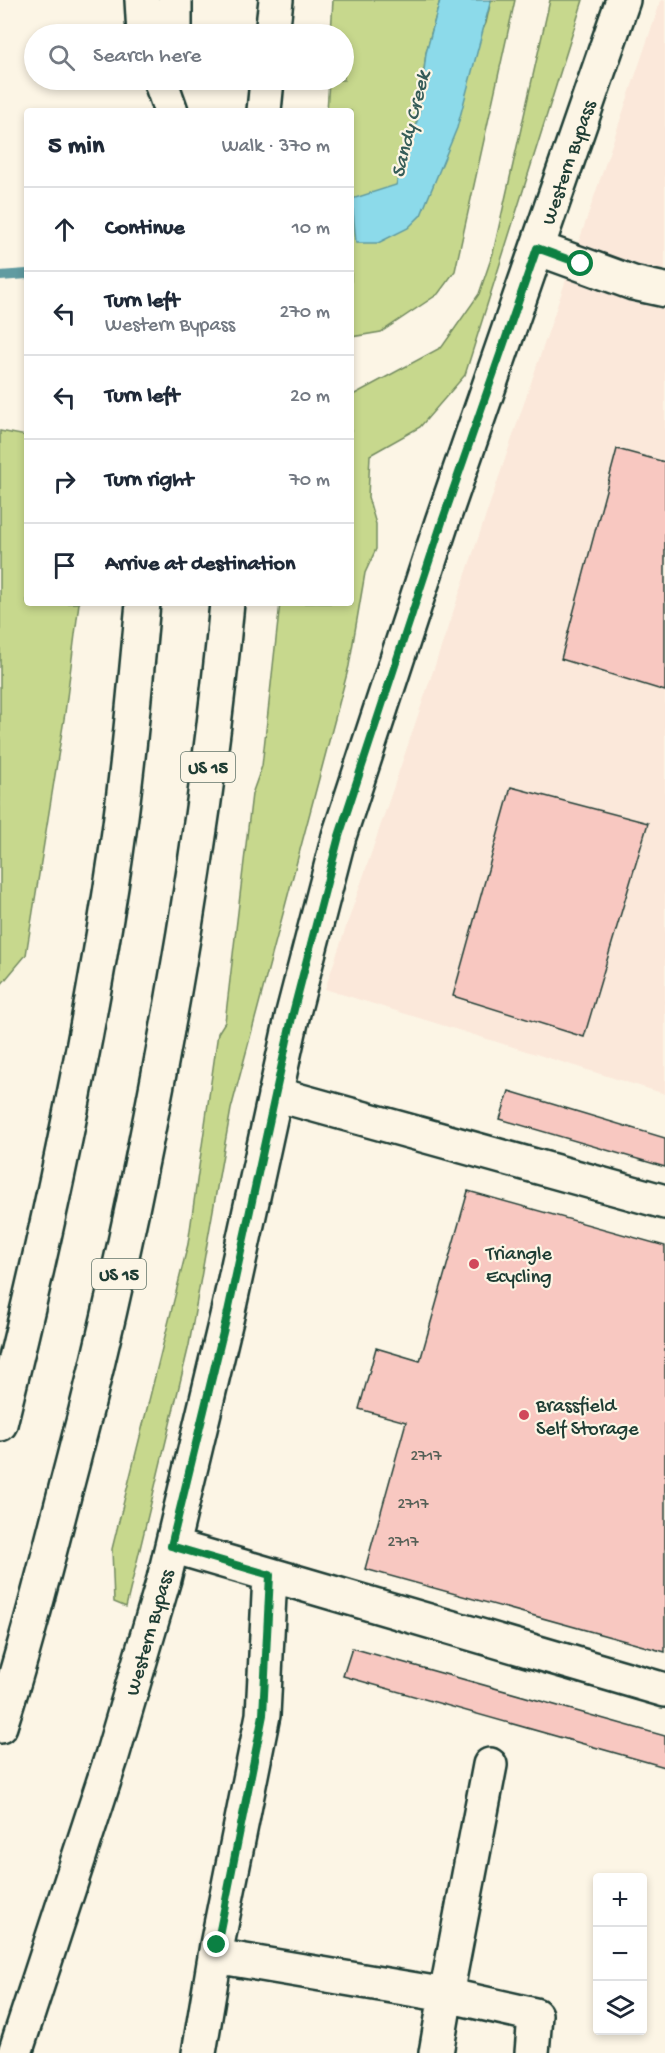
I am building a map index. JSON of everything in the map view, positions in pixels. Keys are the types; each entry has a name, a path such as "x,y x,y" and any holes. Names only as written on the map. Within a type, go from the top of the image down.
{"main road":[{"path":"142,0 143,24"},
{"path":"175,0 175,24"},
{"path":"254,24 255,0"},
{"path":"273,24 276,0"},
{"name":"Western Bypass","path":"15,2053 112,1756 164,1579 227,1316 293,1013 339,836 442,522 623,0"},
{"path":"164,90 172,108"},
{"path":"173,108 174,90"},
{"path":"254,90 254,108"},
{"path":"264,108 266,90"},
{"path":"537,248 633,283 665,291"},
{"path":"0,1424 45,1230 96,980 126,778 143,606"},
{"name":"US 15","path":"0,1726 34,1612 87,1410 147,1142 184,931 206,786 227,606"},
{"path":"275,1094 665,1202"},
{"path":"171,1546 665,1690"},
{"path":"199,2053 215,1956 263,1715 270,1575"},
{"path":"436,2053 490,1765"},
{"path":"215,1956 446,1995 535,2015 532,2053"}],"shaded area":[{"path":"661,0 665,0 665,1094 325,989"}],"green space":[{"path":"333,0 440,0 426,53 419,115 378,243 486,23 491,0 515,0 455,271 438,294 381,332 354,336 354,108 327,108 328,90 354,90 354,24 332,24"},
{"path":"550,0 583,0 465,375 420,427 370,455 368,497 376,524 376,549 365,573 349,666 231,1109 189,1345 126,1607 114,1602 112,1549 188,1244 218,1033 225,1022 252,794 262,766 280,606 354,606 354,394 442,347 479,294 493,253"},
{"path":"0,431 24,435 24,606 79,606 65,713 26,955 0,986"}],"water":[{"path":"440,0 491,0 457,128 421,215 408,228 378,243 356,243 354,198 396,185 419,115 426,53"}],"building":[{"path":"617,449 665,462 665,691 561,659"},
{"path":"511,787 648,823 584,1037 453,996"},
{"path":"509,1091 665,1138 665,1167 500,1119"},
{"name":"Brassfield Self Storage","path":"468,1191 665,1246 665,1652 365,1569 406,1422 359,1409 376,1348 420,1361"},
{"path":"352,1648 665,1736 665,1767 343,1676"}],"waterway":[{"name":"Sandy Creek","path":"0,276 24,274"}],"place":[{"name":"Triangle Ecycling","path":"474,1264"},
{"name":"Brassfield Self Storage","path":"524,1415"}],"route":[{"path":"217,1945 263,1715 270,1575 171,1546 227,1316 293,1013 339,836 442,522 537,248 581,264"}]}
